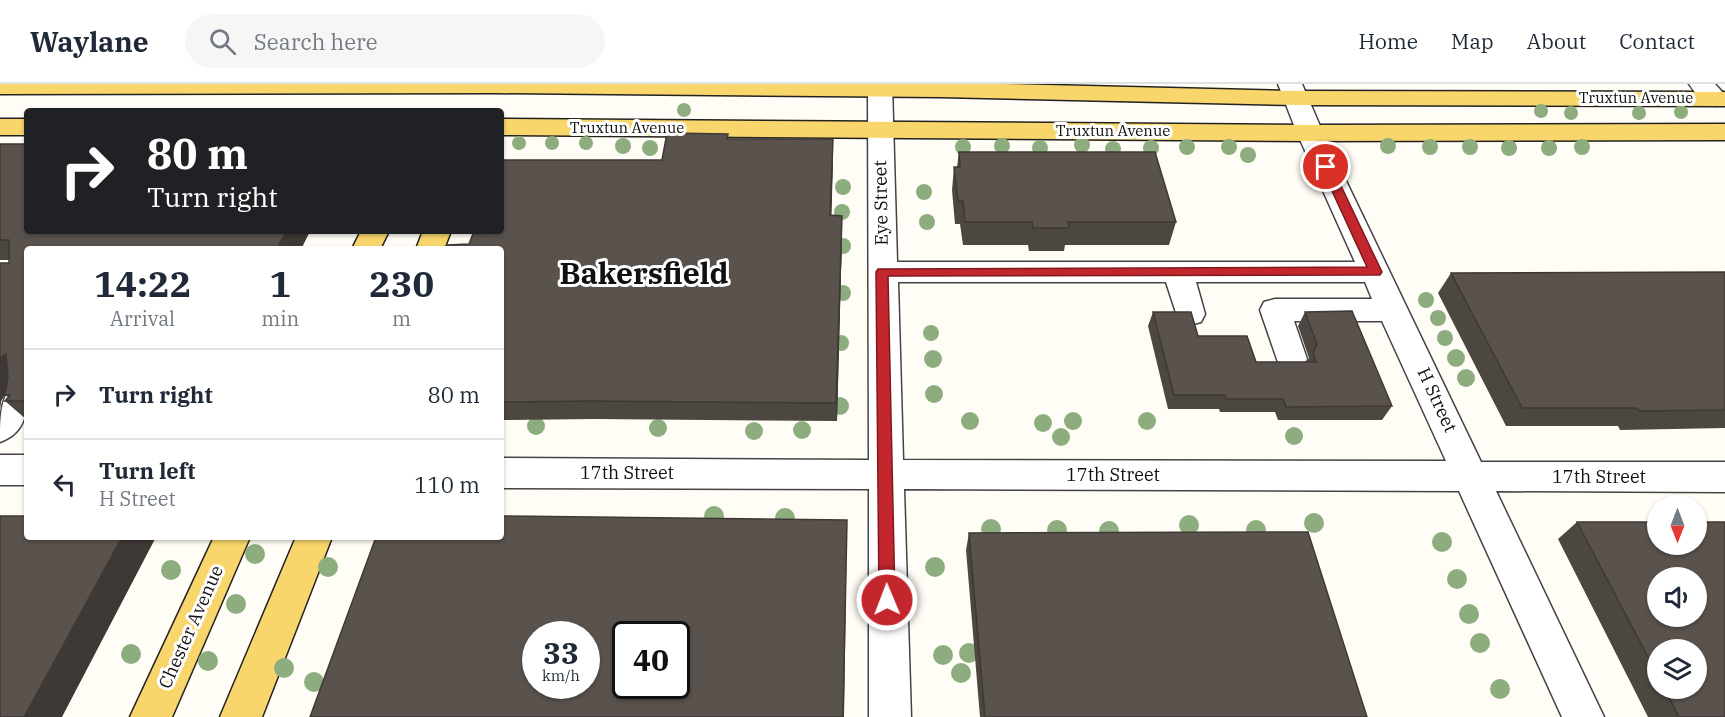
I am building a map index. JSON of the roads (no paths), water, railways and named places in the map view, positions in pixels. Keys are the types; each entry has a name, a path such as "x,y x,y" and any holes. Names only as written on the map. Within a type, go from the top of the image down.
{"main road":[{"path":"432,108 443,85"},
{"name":"Truxtun Avenue","path":"0,87 496,85 1714,94"},
{"path":"487,108 496,85"},
{"path":"0,127 24,127"},
{"name":"Truxtun Avenue","path":"504,127 1310,133 1725,132"},
{"name":"Chester Avenue","path":"151,717 231,540"},
{"path":"241,717 313,540"}],"street":[{"name":"Eye Street","path":"880,87 890,717"},
{"name":"H Street","path":"1293,91 1310,133 1473,477 1583,717"},
{"path":"882,272 1376,272"},
{"path":"1178,272 1190,314"},
{"path":"1260,272 1292,359"},
{"path":"1275,310 1394,310"},
{"path":"0,428 24,392"},
{"path":"0,470 24,470"},
{"name":"17th Street","path":"504,473 1725,477"}],"district":[{"name":"Bakersfield","path":"644,274"}]}
